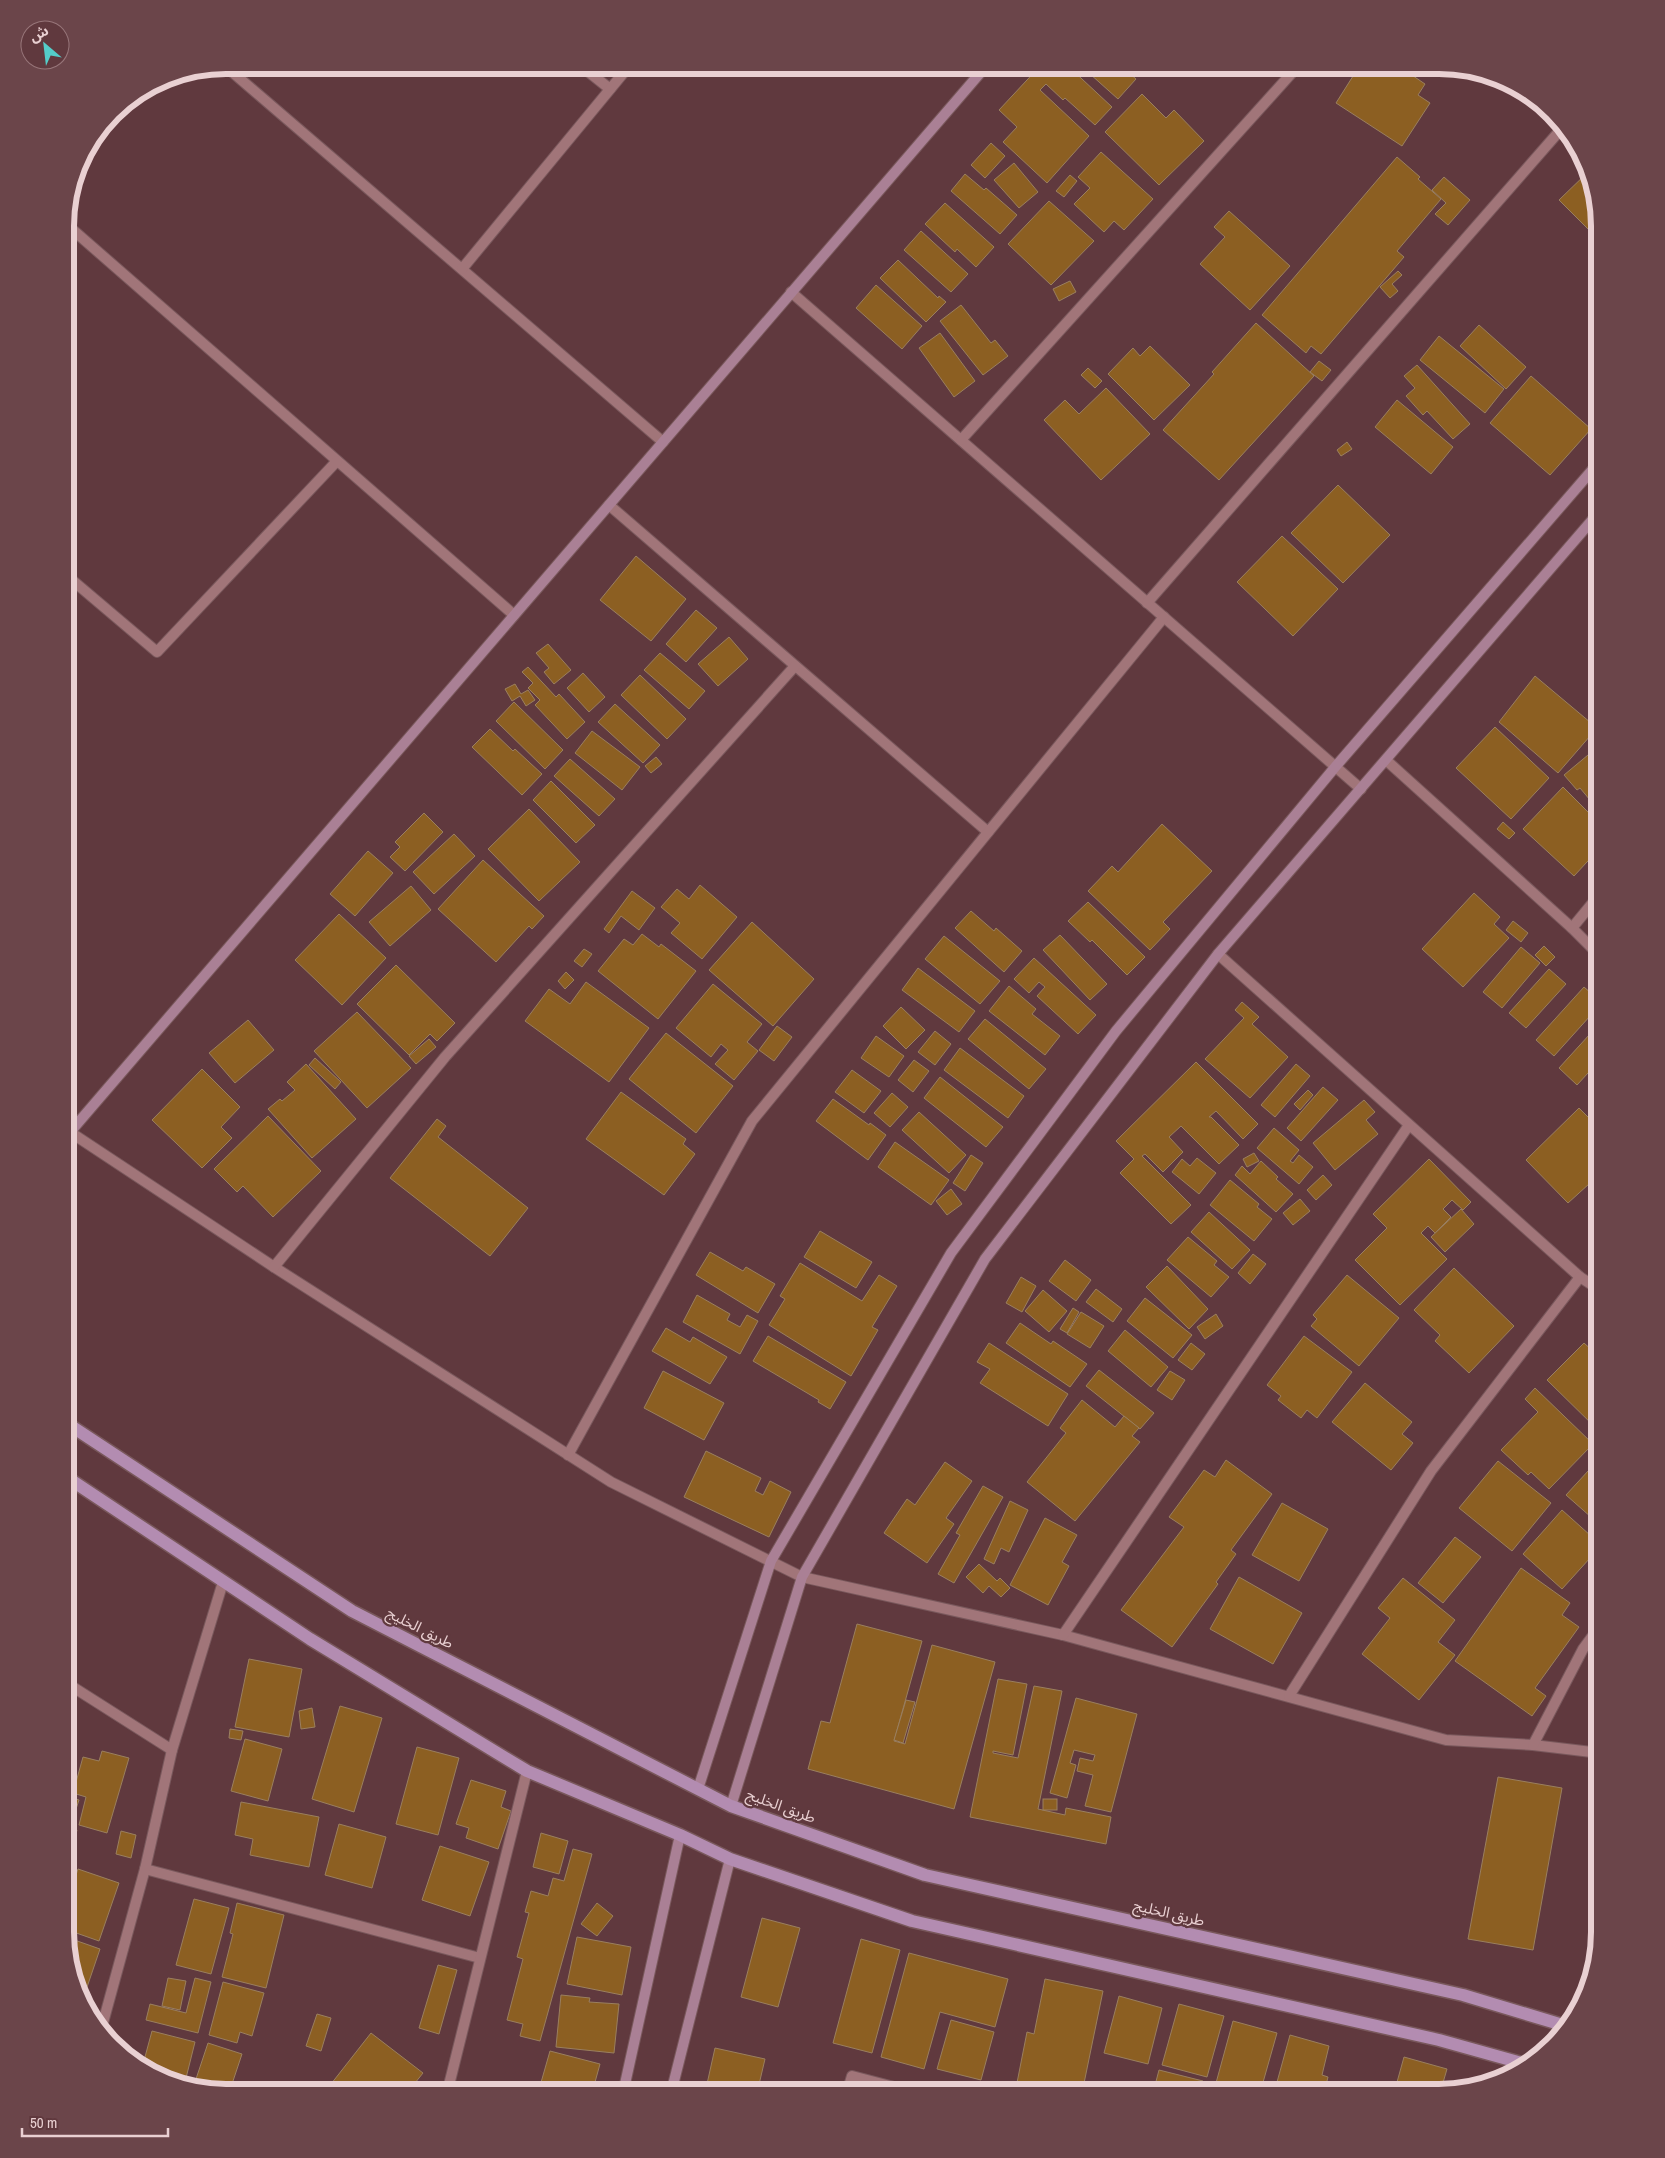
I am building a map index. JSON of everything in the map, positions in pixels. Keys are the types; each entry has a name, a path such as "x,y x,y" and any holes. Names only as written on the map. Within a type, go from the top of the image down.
{"main road":[{"name":"طريق الخليج","path":"74,1428 352,1611 731,1806 925,1875 1463,1995 1560,2024"},
{"path":"74,1482 310,1639 527,1772 680,1835 730,1859 912,1921 1439,2040 1518,2063"}],"street":[{"path":"234,74 663,442"},
{"path":"591,74 610,89"},
{"path":"462,269 622,74"},
{"path":"74,1127 979,74"},
{"path":"962,440 1291,74"},
{"path":"1147,603 1559,132"},
{"path":"74,231 514,615"},
{"path":"792,292 1361,789"},
{"path":"74,582 157,652 337,461"},
{"path":"698,1789 771,1562 951,1253 1116,1032 1336,766 1591,471"},
{"path":"608,505 988,832"},
{"path":"731,1806 802,1577 985,1259 1218,954 1591,521"},
{"path":"568,1455 752,1121 1164,617"},
{"path":"274,1267 446,1057 795,666"},
{"path":"1386,760 1591,947"},
{"path":"1572,928 1591,905"},
{"path":"1218,954 1580,1277 1591,1284"},
{"path":"1063,1635 1409,1125"},
{"path":"74,1139 611,1482 802,1577 1063,1635 1446,1740 1534,1745 1591,1752"},
{"path":"1289,1696 1431,1471 1580,1277"},
{"path":"103,2022 145,1869 172,1750 223,1582"},
{"path":"1534,1745 1583,1649 1591,1638"},
{"path":"74,1688 172,1750"},
{"path":"449,2084 527,1772"},
{"path":"626,2084 680,1835"},
{"path":"673,2084 730,1859"},
{"path":"145,1869 480,1958"},
{"path":"850,2084 852,2076 883,2084"}],"building":[{"path":"1033,74 1077,74 1112,107 1095,125 1046,84 1040,90 1089,136 1047,183 1003,142 1017,127 999,110"},
{"path":"1090,74 1130,74 1136,79 1118,99"},
{"path":"1354,74 1410,74 1425,84 1418,95 1430,103 1402,146 1336,103"},
{"path":"1142,94 1166,118 1174,110 1204,141 1159,185 1105,132"},
{"path":"991,143 1005,156 985,178 971,165"},
{"path":"1101,152 1153,199 1124,230 1114,221 1104,232 1074,204 1090,188 1078,177"},
{"path":"1397,157 1441,199 1397,251 1404,257 1321,354 1311,346 1306,353 1262,315"},
{"path":"1014,163 1038,192 1019,208 994,180"},
{"path":"965,174 984,190 986,188 1017,215 1000,234 951,191"},
{"path":"1070,175 1077,181 1064,197 1056,191"},
{"path":"1444,177 1470,200 1448,225 1435,214 1446,203 1432,190"},
{"path":"1583,177 1590,206 1591,232 1559,200"},
{"path":"1049,201 1094,241 1051,285 1008,244"},
{"path":"945,203 994,247 976,267 957,249 955,252 925,224"},
{"path":"1229,211 1290,266 1250,310 1200,264 1225,237 1214,227"},
{"path":"921,231 968,274 951,292 904,250"},
{"path":"898,260 938,298 939,296 946,302 926,322 880,278"},
{"path":"1398,271 1402,275 1392,284 1398,291 1390,298 1380,287"},
{"path":"1070,281 1076,292 1059,301 1053,289"},
{"path":"876,285 922,326 902,349 856,308"},
{"path":"961,305 991,343 995,340 1008,356 983,375 940,321"},
{"path":"1256,323 1314,376 1219,480 1163,430 1214,374 1212,372"},
{"path":"1479,325 1526,367 1506,389 1460,346"},
{"path":"940,333 975,381 954,397 919,348"},
{"path":"1439,336 1504,389 1485,413 1420,360"},
{"path":"1150,346 1190,385 1154,420 1108,374 1133,348 1140,356"},
{"path":"1319,361 1331,370 1322,381 1310,372"},
{"path":"1417,365 1470,424 1453,439 1427,411 1423,415 1406,396 1415,388 1404,376"},
{"path":"1088,368 1102,381 1095,388 1081,375"},
{"path":"1531,376 1591,429 1550,475 1490,423"},
{"path":"1106,388 1150,434 1101,480 1044,420 1065,400 1079,414"},
{"path":"1397,400 1453,447 1431,474 1375,427"},
{"path":"1347,442 1352,449 1341,456 1337,450"},
{"path":"1338,485 1390,535 1343,583 1291,533"},
{"path":"1282,536 1338,589 1293,636 1237,582"},
{"path":"636,556 686,599 651,641 600,600"},
{"path":"696,610 717,628 686,662 666,644"},
{"path":"729,637 748,659 718,686 698,664"},
{"path":"548,644 571,670 554,684 544,672 549,668 536,653"},
{"path":"660,653 705,691 689,709 644,670"},
{"path":"528,667 556,697 559,694 585,722 567,739 535,705 540,700 528,688 533,683 522,672"},
{"path":"583,673 605,697 589,712 567,688"},
{"path":"640,675 686,719 667,739 621,695"},
{"path":"1535,676 1591,723 1591,735 1558,773 1499,722"},
{"path":"515,684 521,694 528,690 535,700 526,706 520,696 512,701 505,689"},
{"path":"514,702 563,750 545,769 496,721"},
{"path":"615,704 660,745 643,763 598,722"},
{"path":"1495,727 1549,778 1511,819 1456,768"},
{"path":"490,729 513,751 515,749 542,774 522,795 472,747"},
{"path":"592,731 640,767 622,790 575,753"},
{"path":"1591,752 1591,801 1580,788 1577,790 1564,775"},
{"path":"656,757 662,764 651,773 645,766"},
{"path":"570,759 615,799 599,816 554,776"},
{"path":"551,781 595,825 576,843 533,800"},
{"path":"1563,787 1591,815 1591,858 1574,876 1523,829"},
{"path":"529,809 580,862 539,901 488,849"},
{"path":"424,813 443,832 405,871 390,857 400,847 395,842"},
{"path":"1503,822 1515,833 1509,839 1497,829"},
{"path":"1162,824 1212,871 1163,922 1170,929 1150,950 1088,891 1112,866 1118,872"},
{"path":"454,834 475,856 434,894 413,872"},
{"path":"368,851 393,873 355,916 330,894"},
{"path":"483,860 544,916 532,929 529,926 496,962 438,909"},
{"path":"700,885 737,917 702,959 671,933 680,923 661,907 677,889 689,899"},
{"path":"411,886 431,910 390,946 369,922"},
{"path":"632,891 655,908 639,930 621,916 609,933 604,929"},
{"path":"1474,893 1500,917 1494,924 1509,938 1463,987 1422,949"},
{"path":"1088,902 1145,957 1127,975 1092,940 1090,942 1068,921"},
{"path":"971,911 994,931 996,928 1022,951 1004,972 955,928"},
{"path":"339,914 386,958 342,1005 295,960"},
{"path":"1513,921 1528,933 1521,942 1506,930"},
{"path":"752,922 814,979 773,1026 709,970"},
{"path":"642,934 659,947 661,944 696,971 658,1019 598,971 624,939 633,945"},
{"path":"1060,935 1107,984 1090,1000 1043,950"},
{"path":"944,936 1000,981 980,1004 925,959"},
{"path":"1544,946 1555,957 1546,966 1535,955"},
{"path":"1521,947 1540,963 1502,1008 1483,992"},
{"path":"584,949 592,954 582,967 574,961"},
{"path":"1034,958 1096,1015 1078,1034 1037,996 1045,987 1039,982 1029,993 1014,979"},
{"path":"396,965 455,1023 437,1041 430,1034 409,1055 357,1004"},
{"path":"918,968 975,1011 959,1032 902,990"},
{"path":"1549,969 1566,984 1526,1028 1509,1013"},
{"path":"566,972 574,980 565,989 558,981"},
{"path":"586,982 649,1028 609,1082 525,1021 549,989 570,1004"},
{"path":"713,984 762,1024 747,1042 758,1051 734,1080 715,1064 728,1050 721,1044 711,1057 676,1028"},
{"path":"1009,986 1036,1009 1032,1014 1060,1036 1045,1055 989,1011"},
{"path":"1584,987 1591,993 1591,1015 1554,1056 1536,1040"},
{"path":"1242,1002 1259,1017 1252,1024 1288,1057 1250,1098 1205,1059 1244,1018 1235,1010"},
{"path":"901,1007 925,1030 906,1049 883,1026"},
{"path":"357,1012 411,1068 367,1108 314,1051"},
{"path":"985,1019 1046,1069 1029,1089 968,1039"},
{"path":"248,1020 274,1050 235,1083 209,1053"},
{"path":"777,1026 792,1037 774,1061 759,1050"},
{"path":"935,1031 951,1044 935,1065 918,1052"},
{"path":"666,1033 733,1086 696,1133 629,1079"},
{"path":"1591,1033 1591,1070 1577,1085 1559,1068"},
{"path":"876,1036 904,1056 889,1077 861,1058"},
{"path":"429,1039 436,1047 416,1064 409,1056"},
{"path":"960,1048 1024,1096 1008,1118 944,1070"},
{"path":"315,1058 341,1082 335,1089 309,1065"},
{"path":"914,1060 929,1071 913,1092 898,1080"},
{"path":"1196,1062 1258,1124 1243,1139 1216,1111 1209,1117 1239,1145 1219,1164 1181,1126 1169,1137 1183,1152 1163,1172 1145,1154 1142,1156 1191,1205 1171,1224 1120,1173 1134,1159 1116,1141"},
{"path":"306,1064 356,1119 312,1158 268,1109 280,1099 282,1101 295,1090 287,1082"},
{"path":"1296,1064 1310,1076 1275,1117 1261,1105"},
{"path":"202,1069 240,1107 221,1127 232,1138 202,1168 152,1120"},
{"path":"852,1070 881,1091 864,1113 835,1092"},
{"path":"940,1077 1003,1127 986,1147 924,1098"},
{"path":"1323,1087 1338,1100 1301,1141 1287,1128"},
{"path":"1308,1090 1313,1095 1300,1110 1294,1104"},
{"path":"621,1092 686,1139 683,1144 695,1154 664,1195 586,1139"},
{"path":"892,1093 908,1107 890,1127 874,1113"},
{"path":"833,1099 886,1135 868,1160 816,1121"},
{"path":"1364,1100 1375,1112 1366,1120 1378,1134 1335,1170 1313,1143"},
{"path":"1579,1108 1591,1120 1591,1182 1568,1203 1526,1160"},
{"path":"919,1112 966,1155 949,1173 902,1130"},
{"path":"268,1116 321,1171 273,1217 243,1186 237,1192 214,1169"},
{"path":"437,1119 446,1126 438,1137 528,1208 490,1256 390,1178"},
{"path":"1274,1128 1299,1150 1290,1161 1293,1163 1299,1155 1313,1167 1299,1184 1257,1148"},
{"path":"895,1142 949,1180 931,1205 878,1167"},
{"path":"1254,1153 1259,1161 1247,1167 1243,1159"},
{"path":"971,1155 983,1163 965,1191 953,1183"},
{"path":"1197,1158 1216,1173 1199,1194 1172,1172 1182,1159 1190,1166"},
{"path":"1429,1159 1471,1202 1463,1210 1452,1200 1443,1209 1451,1217 1435,1233 1428,1226 1421,1233 1447,1259 1400,1305 1355,1260 1387,1228 1373,1214"},
{"path":"1261,1161 1278,1177 1276,1179 1293,1194 1276,1212 1235,1175 1242,1166 1250,1174"},
{"path":"1323,1175 1332,1185 1316,1200 1307,1190"},
{"path":"1230,1180 1259,1204 1257,1207 1272,1219 1254,1241 1210,1205"},
{"path":"951,1189 962,1204 947,1215 936,1201"},
{"path":"1300,1199 1310,1211 1293,1225 1283,1213"},
{"path":"1461,1209 1474,1224 1445,1252 1431,1237"},
{"path":"1209,1212 1250,1250 1232,1269 1191,1232"},
{"path":"820,1231 872,1262 856,1288 804,1257"},
{"path":"1188,1237 1217,1261 1214,1265 1229,1277 1211,1297 1167,1260"},
{"path":"710,1252 743,1271 746,1267 775,1284 758,1313 696,1275"},
{"path":"1253,1254 1266,1264 1250,1284 1238,1273"},
{"path":"1065,1260 1091,1280 1076,1301 1049,1281"},
{"path":"800,1263 862,1301 879,1275 897,1286 872,1327 878,1330 851,1376 769,1325 785,1299 780,1296"},
{"path":"1167,1266 1208,1309 1189,1329 1146,1287"},
{"path":"1454,1268 1514,1326 1469,1373 1435,1341 1440,1335 1414,1310"},
{"path":"1347,1275 1399,1318 1359,1366 1311,1326 1317,1319 1313,1315"},
{"path":"1021,1277 1036,1286 1022,1312 1006,1303"},
{"path":"1096,1289 1122,1309 1113,1322 1086,1302"},
{"path":"1043,1290 1067,1311 1049,1332 1025,1311"},
{"path":"697,1295 730,1314 727,1320 740,1327 747,1315 758,1321 740,1354 683,1322"},
{"path":"1145,1298 1192,1335 1173,1358 1127,1321"},
{"path":"1073,1308 1079,1312 1067,1333 1060,1329"},
{"path":"1081,1312 1104,1326 1090,1348 1067,1334"},
{"path":"1216,1314 1223,1326 1205,1339 1197,1327"},
{"path":"1020,1323 1051,1344 1053,1341 1087,1364 1070,1387 1006,1343"},
{"path":"666,1328 690,1342 693,1337 727,1357 710,1384 652,1351"},
{"path":"1125,1330 1168,1367 1151,1387 1108,1351"},
{"path":"768,1336 846,1382 830,1409 818,1402 819,1400 753,1361"},
{"path":"1304,1336 1352,1372 1317,1418 1307,1410 1301,1418 1278,1400 1281,1396 1267,1385"},
{"path":"989,1343 1068,1394 1048,1426 980,1383 990,1369 977,1362"},
{"path":"1191,1343 1205,1354 1192,1370 1178,1360"},
{"path":"1584,1343 1591,1349 1591,1423 1547,1380"},
{"path":"1099,1370 1154,1413 1140,1429 1086,1386"},
{"path":"663,1371 724,1403 704,1440 644,1408"},
{"path":"1170,1371 1185,1380 1172,1400 1157,1390"},
{"path":"1365,1383 1412,1422 1402,1434 1413,1443 1391,1470 1332,1422"},
{"path":"1535,1388 1591,1442 1591,1446 1549,1489 1531,1472 1528,1475 1501,1450 1538,1412 1525,1399"},
{"path":"1082,1400 1115,1427 1124,1416 1139,1428 1132,1436 1140,1442 1075,1521 1027,1482 1066,1433 1060,1428"},
{"path":"706,1451 761,1478 755,1491 763,1495 770,1481 791,1492 769,1537 684,1497"},
{"path":"1226,1460 1272,1494 1231,1550 1236,1554 1216,1582 1218,1584 1172,1647 1121,1610 1184,1527 1169,1517 1204,1470 1215,1477"},
{"path":"1498,1461 1551,1503 1512,1551 1459,1508"},
{"path":"945,1462 972,1481 946,1518 954,1524 927,1563 884,1533 907,1499 915,1505"},
{"path":"1591,1468 1591,1517 1566,1495"},
{"path":"983,1486 1003,1497 954,1583 938,1574 960,1535 956,1533"},
{"path":"1010,1501 1028,1510 1009,1552 1001,1548 994,1564 984,1559"},
{"path":"1282,1503 1328,1529 1299,1581 1252,1555"},
{"path":"1562,1510 1591,1536 1591,1557 1562,1589 1523,1554"},
{"path":"1045,1518 1077,1535 1062,1562 1069,1566 1048,1605 1010,1585"},
{"path":"1455,1537 1481,1557 1443,1603 1418,1583"},
{"path":"979,1564 997,1581 1000,1578 1010,1588 1001,1597 989,1586 983,1593 966,1577"},
{"path":"1521,1568 1570,1603 1562,1615 1579,1627 1535,1688 1546,1696 1532,1716 1455,1661"},
{"path":"1239,1577 1302,1613 1273,1664 1210,1629"},
{"path":"1403,1578 1455,1620 1438,1642 1455,1655 1419,1700 1362,1654 1390,1618 1378,1608"},
{"path":"857,1624 922,1641 894,1741 905,1744 932,1645 995,1662 954,1809 808,1769 821,1721 830,1723"},
{"path":"249,1659 302,1669 289,1737 235,1727"},
{"path":"998,1679 1027,1684 1013,1755 993,1751 993,1753 1018,1758 1034,1686 1062,1691 1038,1809 1065,1815 1066,1808 1111,1817 1106,1844 970,1817"},
{"path":"1076,1698 1137,1714 1111,1812 1085,1806 1093,1775 1077,1771 1080,1758 1093,1761 1095,1755 1074,1750 1070,1763 1076,1765 1067,1798 1050,1793"},
{"path":"906,1700 915,1702 903,1743 894,1740"},
{"path":"340,1706 382,1718 354,1812 312,1799"},
{"path":"312,1708 315,1727 301,1729 299,1711"},
{"path":"230,1729 243,1731 241,1740 229,1738"},
{"path":"245,1739 282,1749 268,1801 231,1791"},
{"path":"417,1747 459,1758 438,1835 396,1824"},
{"path":"102,1751 129,1758 107,1833 79,1825 86,1797 74,1793 83,1757 99,1761"},
{"path":"1498,1777 1562,1788 1533,1950 1468,1939"},
{"path":"471,1780 506,1791 501,1807 511,1811 498,1849 466,1838 469,1828 456,1824"},
{"path":"74,1798 79,1800 74,1815"},
{"path":"1043,1799 1057,1799 1057,1810 1043,1810"},
{"path":"241,1802 319,1817 309,1867 250,1855 253,1839 235,1835"},
{"path":"339,1824 386,1837 372,1888 325,1875"},
{"path":"74,1829 77,1830 74,1842"},
{"path":"121,1831 136,1835 131,1858 116,1854"},
{"path":"541,1833 568,1841 559,1874 533,1867"},
{"path":"440,1846 489,1862 470,1916 422,1900"},
{"path":"573,1849 592,1854 540,2041 520,2036 523,2024 507,2020 523,1959 517,1957 529,1913 525,1912 531,1891 548,1896 553,1878 564,1881"},
{"path":"78,1869 119,1883 99,1941 74,1932 74,1881"},
{"path":"194,1899 229,1908 211,1974 176,1965"},
{"path":"237,1903 284,1915 266,1988 222,1977 233,1934 230,1933"},
{"path":"597,1903 613,1916 597,1936 581,1924"},
{"path":"762,1918 800,1928 778,2007 741,1997"},
{"path":"577,1937 631,1947 622,1995 567,1984"},
{"path":"861,1939 900,1950 872,2053 833,2043"},
{"path":"74,1940 100,1949 86,1991 79,1972"},
{"path":"909,1953 1008,1979 995,2027 940,2012 924,2069 881,2057"},
{"path":"438,1965 457,1970 439,2034 419,2028"},
{"path":"168,1978 186,1981 180,2010 162,2006"},
{"path":"195,1978 211,1982 198,2033 146,2020 150,2004 186,2013"},
{"path":"1045,1979 1103,1991 1084,2084 1017,2084 1027,2032 1034,2034"},
{"path":"223,1982 264,1993 252,2036 240,2032 237,2043 209,2035"},
{"path":"561,1995 590,1998 589,2002 619,2004 614,2053 556,2047"},
{"path":"1119,1996 1162,2008 1148,2064 1104,2053"},
{"path":"1179,2004 1224,2016 1207,2077 1162,2065"},
{"path":"317,2014 331,2018 321,2051 306,2046"},
{"path":"951,2020 994,2032 981,2080 937,2069"},
{"path":"1233,2021 1277,2033 1263,2084 1216,2083"},
{"path":"152,2031 195,2042 186,2079 167,2073 144,2060"},
{"path":"371,2033 423,2073 414,2084 331,2084"},
{"path":"1290,2035 1329,2046 1322,2075 1328,2077 1326,2084 1276,2084"},
{"path":"208,2043 242,2054 232,2084 195,2081"},
{"path":"715,2048 765,2059 759,2084 707,2084"},
{"path":"550,2051 600,2064 594,2084 541,2084"},
{"path":"1404,2057 1447,2069 1443,2084 1396,2084"},
{"path":"1159,2070 1203,2081 1202,2084 1155,2084"}]}
